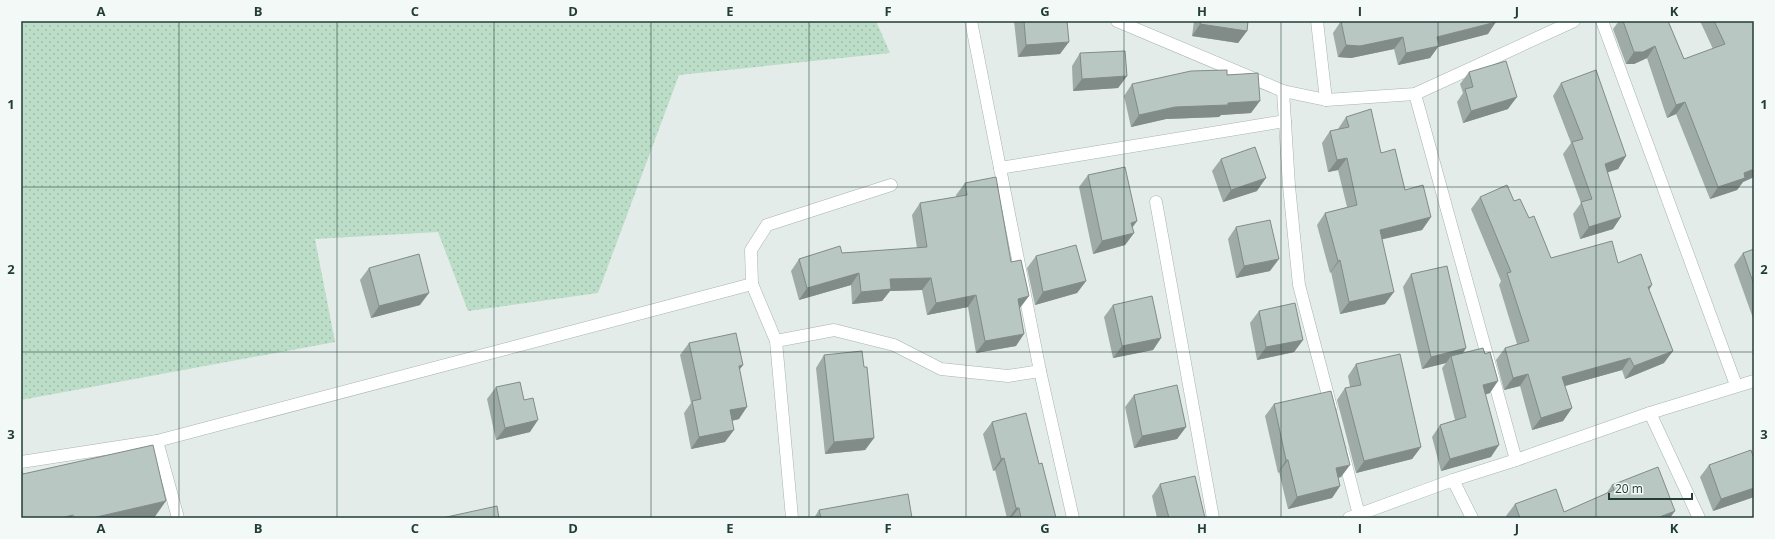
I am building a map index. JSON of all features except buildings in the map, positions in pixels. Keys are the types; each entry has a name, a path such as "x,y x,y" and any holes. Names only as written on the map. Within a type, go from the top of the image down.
{"street":[{"path":"971,21 1040,371 1073,518"},
{"path":"1117,21 1283,91 1326,100 1415,94 1574,21"},
{"path":"1317,21 1326,100"},
{"path":"1602,21 1736,385"},
{"path":"1283,91 1289,186 1299,285 1333,415"},
{"path":"1415,94 1516,460"},
{"path":"1000,168 1285,121"},
{"path":"792,518 776,342 752,284 751,250 767,225 891,185"},
{"path":"1156,202 1212,518"},
{"path":"21,462 157,441 752,284"},
{"path":"776,342 834,330 894,345 941,369 1008,376 1040,371"},
{"path":"1339,438 1354,516 1453,480 1516,460 1650,413 1736,385 1754,381"},
{"path":"1650,413 1699,518"},
{"path":"157,441 178,518"},
{"path":"1453,480 1472,518"}],"green space":[{"path":"21,21 876,21 890,53 679,75 598,293 468,311 438,232 315,239 335,342 21,400"}]}
